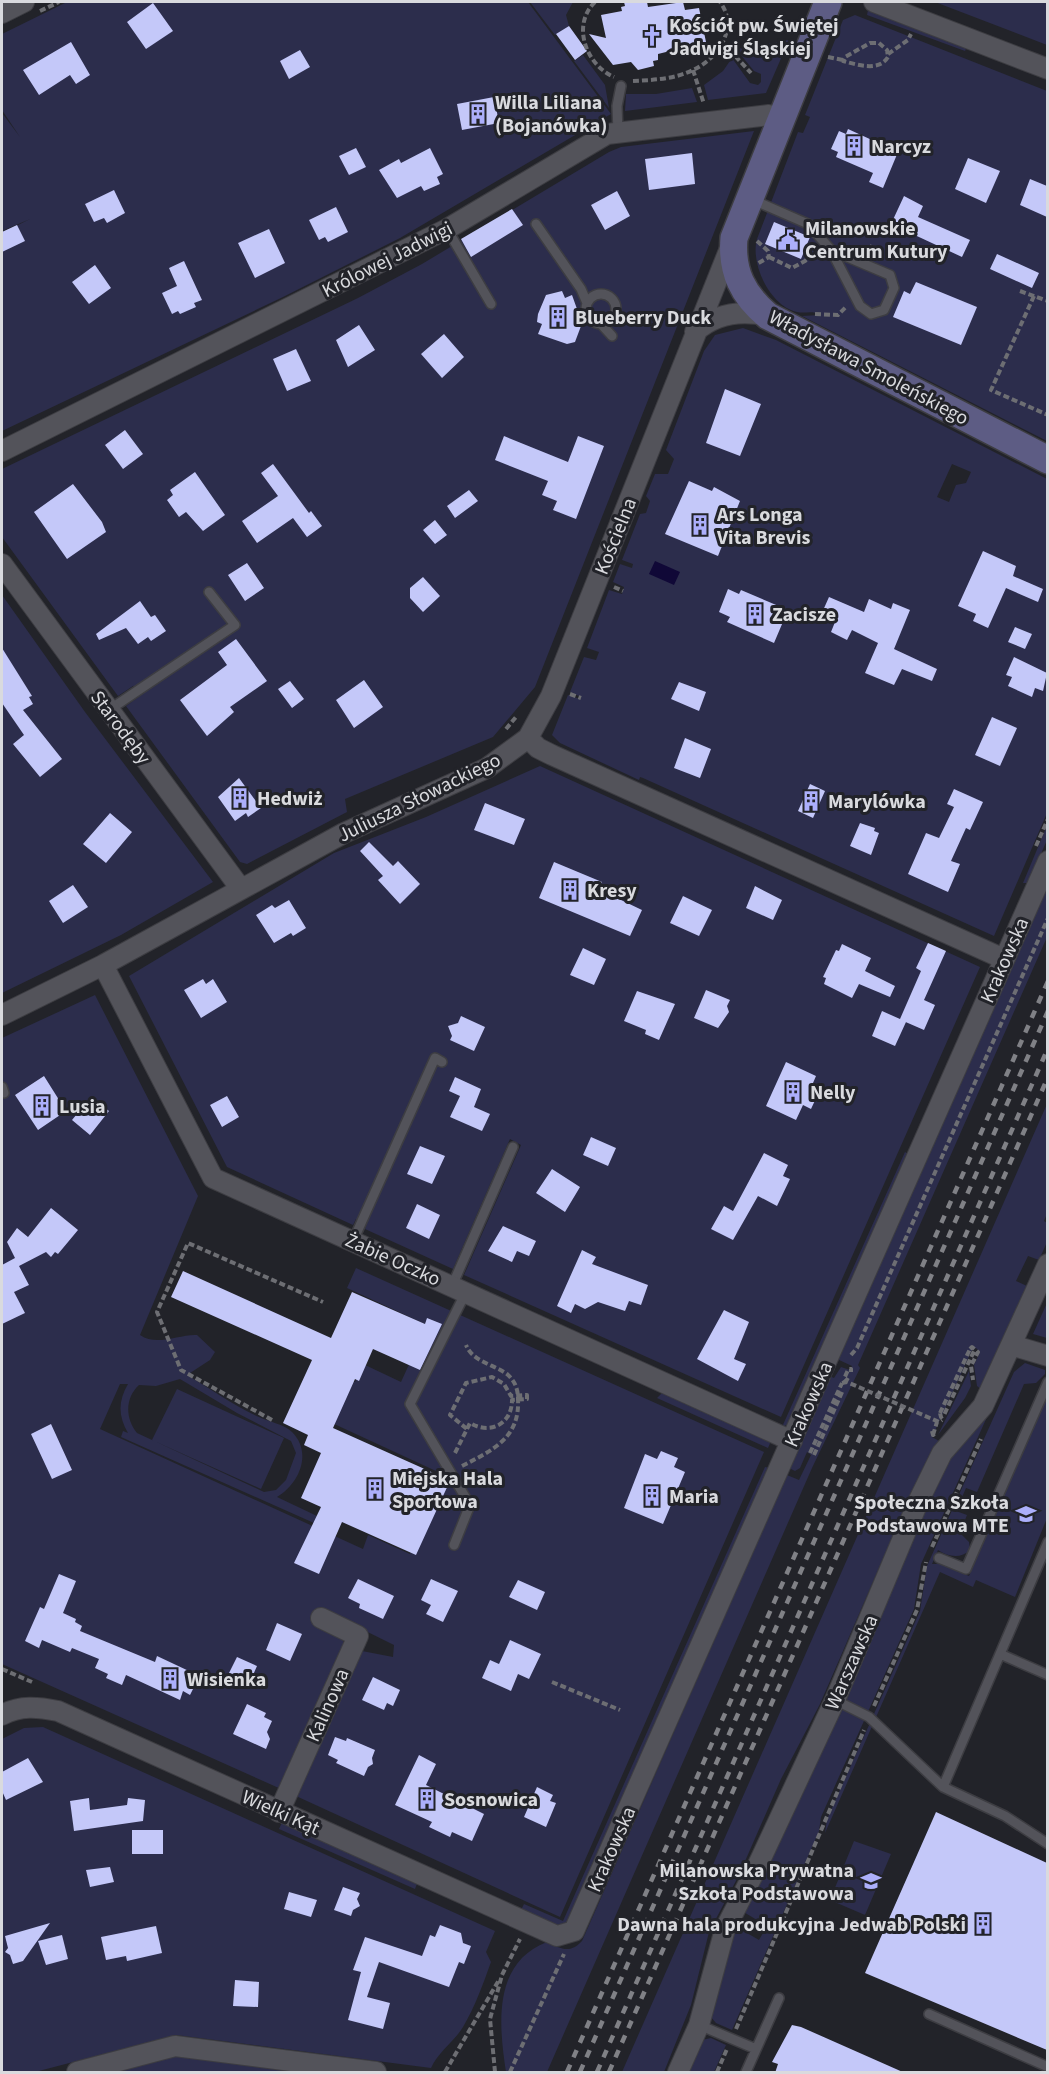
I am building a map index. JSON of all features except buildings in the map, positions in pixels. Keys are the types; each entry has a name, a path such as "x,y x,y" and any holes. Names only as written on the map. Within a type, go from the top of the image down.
{"street":[{"path":"2,13 24,2"},
{"name":"Kościelna","path":"528,738 551,696 695,332 745,247 751,199 828,2"},
{"path":"874,2 1047,69"},
{"name":"Królowej Jadwigi","path":"2,452 447,230 607,135 769,115 783,119"},
{"name":"Władysława Smoleńskiego","path":"745,247 733,254 738,280 748,297 768,316 1047,460"},
{"path":"695,332 708,320 724,315 768,316"},
{"name":"Starodęby","path":"2,564 241,889"},
{"path":"528,738 538,748 552,755 1005,959"},
{"name":"Juliusza Słowackiego","path":"2,1014 103,965 344,833 488,768 528,738"},
{"name":"Krakowska","path":"566,1934 792,1441 1005,959 1040,857"},
{"name":"Żabie Oczko","path":"103,965 213,1178 792,1441"},
{"name":"Warszawska","path":"678,2073 699,2025 725,1929 756,1869 835,1700 942,1453 983,1406 1047,1264"},
{"path":"1011,1345 1047,1356"},
{"name":"Kalinowa","path":"279,1812 358,1636 321,1617"},
{"name":"Wielki Kąt","path":"5,1708 40,1707 58,1711 528,1923 566,1934"},
{"path":"76,2073 175,2046 376,2073"}],"lane":[{"path":"618,132 617,106 621,81"},
{"path":"751,199 808,224 828,246 860,306 871,314 884,310 894,288 890,275 828,246"},
{"path":"536,224 581,290 590,318 601,324 612,336"},
{"path":"447,230 491,304"},
{"path":"587,303 593,296 602,294 615,302 614,317 601,324"},
{"path":"108,710 235,625 209,592"},
{"path":"353,1241 435,1058 442,1062"},
{"path":"454,1545 470,1505 412,1409 410,1398 459,1289 513,1147"},
{"path":"939,1558 966,1569 1047,1382"},
{"path":"943,1787 1047,1542"},
{"path":"1000,1654 1047,1675"},
{"path":"835,1700 869,1717 943,1787 1005,1816 1047,1845"},
{"path":"746,2073 779,1998"},
{"path":"929,2014 1047,2067"},
{"path":"699,2025 756,2049"}],"path":[{"path":"595,2 589,8 582,25 583,40 595,62 607,74 621,81 662,79 693,70 723,43 728,24 727,12 720,2"},
{"path":"900,30 911,34"},
{"path":"827,48 824,56 875,67 884,62 888,54 884,46 874,42 843,60"},
{"path":"723,43 751,73"},
{"path":"693,70 705,108"},
{"path":"753,237 768,251 769,257 751,266 745,247 753,237"},
{"path":"769,257 792,268 828,246"},
{"path":"1020,291 1047,302"},
{"path":"1034,296 991,390 1047,415"},
{"path":"808,314 838,315 850,301"},
{"path":"499,737 519,713"},
{"path":"1040,857 1047,819"},
{"path":"846,1360 857,1348 1047,918"},
{"path":"273,1420 181,1370 157,1312 188,1243 322,1302"},
{"path":"450,1469 494,1450 519,1416 518,1390 510,1378 474,1356 466,1345"},
{"path":"970,1349 974,1350 942,1417 940,1414 970,1349"},
{"path":"974,1350 978,1352 971,1366 974,1386"},
{"path":"936,1433 933,1435 932,1433 937,1424 942,1421 974,1350"},
{"path":"851,1369 848,1370 844,1379 846,1381 937,1424"},
{"path":"450,1469 470,1423 481,1429 500,1424 509,1415 512,1400 527,1399 526,1395 511,1396 504,1384 496,1379 484,1377 470,1384 466,1383 450,1415 467,1429"},
{"path":"842,1389 811,1454 842,1383 848,1380"},
{"path":"732,2038 917,1610 924,1565 982,1436"},
{"path":"2,1669 32,1682"},
{"path":"552,1682 620,1710"},
{"path":"445,2073 502,1975 528,1923"},
{"path":"510,2073 566,1934"},
{"path":"495,2073 490,2019 502,1975"},
{"path":"717,2073 729,2046"}],"shaded area":[{"path":"67,2 528,2 611,114 400,238 283,297 2,431 2,233 30,219 2,231 2,113 20,137 2,110 2,34"},
{"path":"530,2 573,2 566,15 569,26 555,35"},
{"path":"935,2 1047,2 1047,45"},
{"path":"868,10 967,47 965,51 867,15"},
{"path":"855,15 1047,91 1047,441 802,316 820,315 797,312 787,308 771,293 759,272 756,260 757,239 798,132 803,133 810,117 805,115 843,20"},
{"path":"789,40 766,93 708,100 704,85 723,71 732,58 750,83 758,85 761,82 761,74 754,71 736,49"},
{"path":"583,55 605,85 609,108 574,61"},
{"path":"692,88 697,102 625,111 626,94 656,94"},
{"path":"754,131 535,687 493,737 345,799 347,812 247,864 240,862 126,706 144,693 133,686 118,696 2,537 2,469 358,298 422,264 609,152 621,147"},
{"path":"743,328 776,340 1047,479 1047,813 994,936 643,778 640,777 639,780 560,743 552,735 568,695 580,699 581,697 570,692 584,657 596,660 599,652 587,648 609,590 622,594 624,587 613,582 620,564 632,568 633,564 622,560 640,514 646,513 650,501 646,496 655,474 668,474 674,459 666,450 704,351 715,335","holes":["952,464 971,472 966,483 956,485 949,502 937,497"]},
{"path":"655,561 680,572 674,585 649,574"},
{"path":"2,595 85,712 213,882 121,935 2,993"},
{"path":"540,766 980,967 781,1417 464,1275 521,1145 510,1139 453,1269 365,1229 367,1223 356,1219 353,1225 227,1167 129,976 334,853 426,817"},
{"path":"1046,828 1047,840 1028,883 1023,883"},
{"path":"1047,881 1047,937 858,1365 860,1368 812,1468 547,2072 506,2072 501,2016 508,1980 516,1965 529,1952 547,1942 569,1949 582,1941 787,1475 799,1480 811,1455 807,1452 800,1468 795,1471 789,1468 829,1376 834,1378 841,1367 850,1370 852,1366 837,1359"},
{"path":"95,995 198,1196 140,1335 161,1340 197,1335 215,1352 210,1360 187,1375 241,1408 292,1432 302,1449 301,1468 292,1484 277,1497 317,1516 314,1523 121,1437 123,1431 128,1433 122,1421 120,1409 122,1396 128,1384 120,1384 100,1429 363,1549 368,1535 410,1554 449,1477 332,1423 351,1381 355,1382 363,1364 401,1382 427,1325 347,1288 356,1268 764,1452 560,1917 296,1796 362,1651 393,1657 394,1645 321,1609 345,1644 281,1789 2,1664 2,1038","holes":["180,1379 237,1413 291,1441 296,1453 286,1480 276,1490 264,1492 137,1433 130,1421 128,1408 131,1396 139,1385 156,1386"]},
{"path":"1047,1104 1048,1211 1044,1221 1047,1223 1047,1242 1039,1260 1028,1256 1016,1281 1027,1286 982,1390 977,1386 974,1365 980,1352 976,1348 972,1350 932,1437 939,1441 905,1508 820,1704 781,1779 739,1875 709,1932 691,2005 664,2072 622,2072"},
{"path":"905,1152 911,1156 789,1424 782,1427"},
{"path":"1047,1303 1047,1338 1033,1334"},
{"path":"1025,1363 1045,1370 1045,1374 1036,1383 1024,1384 977,1492 966,1488 956,1511 967,1515 960,1533 969,1542 970,1550 963,1555 954,1556 938,1550 932,1564 940,1564 969,1576 1047,1396 1047,1518 1015,1597 976,1580 973,1587 940,1572 825,1833 827,1819 920,1611 927,1566 1014,1372"},
{"path":"969,1371 971,1386 938,1435"},
{"path":"177,1389 284,1438 261,1489 152,1440"},
{"path":"663,1392 771,1441 768,1448 657,1398"},
{"path":"987,1417 921,1564 914,1609 821,1817 819,1831 732,2030 716,2023 710,2016 735,1926 759,1940 767,1926 742,1911 945,1462 962,1439"},
{"path":"765,1467 770,1468 570,1922 559,1927 520,1912 524,1904 563,1921"},
{"path":"43,1727 495,1931 486,1952 491,1962 471,2012 463,2027 431,2068 176,2035 35,2072 2,2072 2,1739 24,1728"},
{"path":"283,1820 418,1881 415,1889 279,1829"},
{"path":"854,1841 891,1854 865,1915 830,1900"},
{"path":"711,2038 726,2045 714,2072 687,2072 702,2040"},
{"path":"179,2055 299,2072 114,2072"}],"railway":[{"path":"567,2072 1048,981"},
{"path":"580,2072 1048,1011"},
{"path":"597,2072 1048,1048"},
{"path":"609,2072 1048,1077"}],"place":[{"name":"Kościół pw. Świętej Jadwigi Śląskiej","path":"652,36"},
{"name":"Willa Liliana (Bojanówka)","path":"478,114"},
{"name":"Narcyz","path":"854,146"},
{"name":"Milanowskie Centrum Kutury","path":"788,240"},
{"name":"Blueberry Duck","path":"558,317"},
{"name":"Ars Longa Vita Brevis","path":"700,525"},
{"name":"Zacisze","path":"755,614"},
{"name":"Hedwiż","path":"240,798"},
{"name":"Marylówka","path":"811,801"},
{"name":"Kresy","path":"570,890"},
{"name":"Nelly","path":"793,1092"},
{"name":"Lusia","path":"42,1106"},
{"name":"Miejska Hala Sportowa","path":"375,1489"},
{"name":"Maria","path":"652,1496"},
{"name":"Społeczna Szkoła Podstawowa MTE","path":"1026,1514"},
{"name":"Wisienka","path":"170,1679"},
{"name":"Sosnowica","path":"427,1799"},
{"name":"Milanowska Prywatna Szkoła Podstawowa","path":"871,1881"},
{"name":"Dawna hala produkcyjna Jedwab Polski","path":"983,1924"}]}
